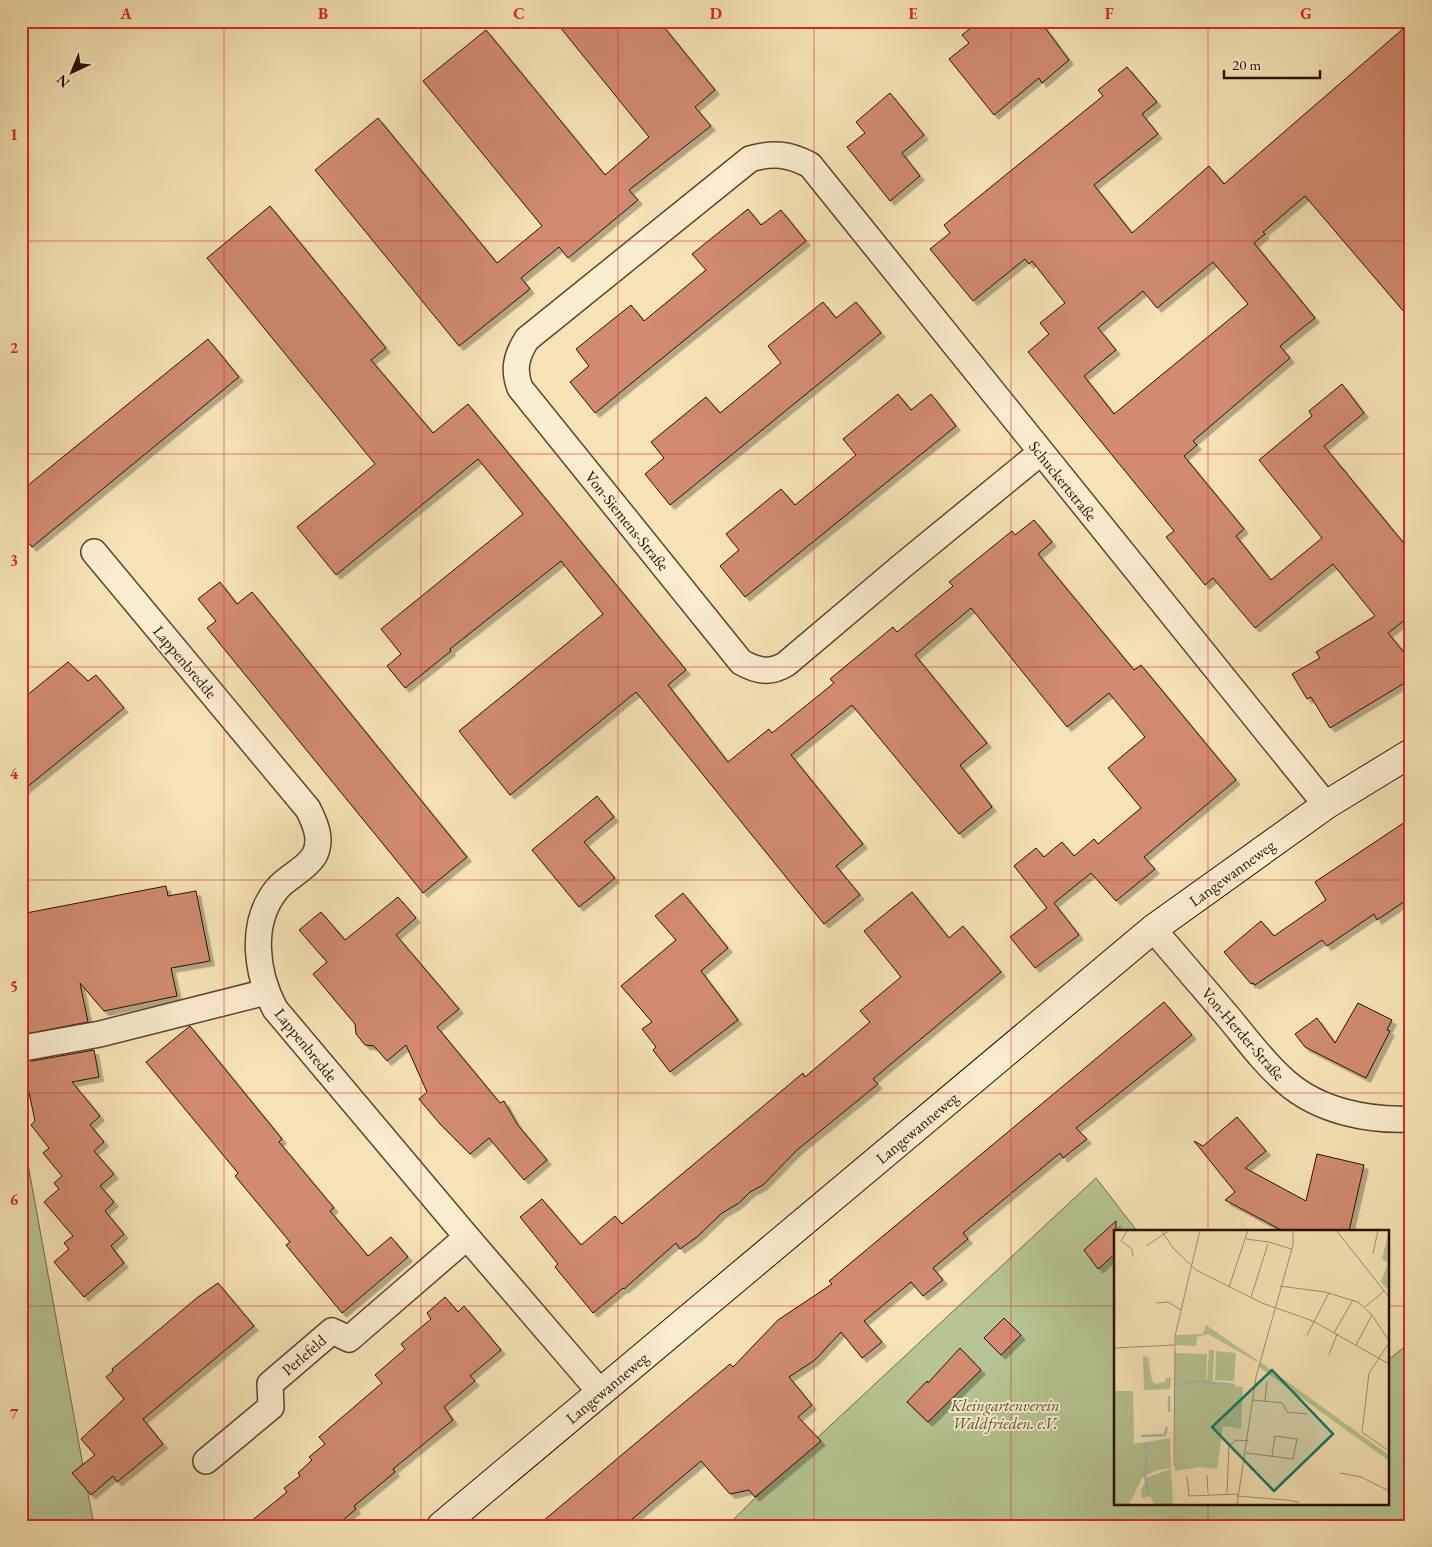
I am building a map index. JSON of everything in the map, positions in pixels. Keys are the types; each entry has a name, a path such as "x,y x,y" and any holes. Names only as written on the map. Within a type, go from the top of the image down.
{"street":[{"name":"Von-Siemens-Straße","path":"798,159 776,154 750,159 527,339 520,350 516,363 516,376 520,388 741,662 759,671 778,669 1040,453"},
{"name":"Schuckertstraße","path":"798,159 819,174 1040,453 1326,806"},
{"name":"Lappenbredde","path":"94,552 308,809 316,825 318,841 314,856 277,889 266,907 257,950 260,974 266,992 275,1009 466,1238 601,1393"},
{"name":"Langewanneweg","path":"441,1526 1153,929 1326,806 1411,753"},
{"name":"Von-Herder-Straße","path":"1153,929 1286,1083 1321,1104 1345,1112 1390,1120 1411,1119"},
{"path":"29,1047 100,1034 266,992"},
{"name":"Perlefeld","path":"206,1461 271,1407 270,1384 332,1331 349,1339 466,1238"}],"green space":[{"path":"21,1126 94,1526 21,1526"},
{"name":"Kleingartenverein Waldfrieden. e.V.","path":"1096,1178 1136,1230 1114,1230 1114,1504 1390,1504 1390,1358 1411,1342 1411,1526 727,1526 788,1465"}],"building":[{"path":"555,21 659,21 715,90 695,107 711,126 629,190 638,200 568,258 559,247 521,278 530,289 459,346 315,170 378,118 497,263 542,226 423,81 486,30 605,175 649,137"},
{"path":"979,21 1040,21 1069,60 1042,83 1039,78 994,115 949,59 969,43 962,35"},
{"path":"1411,22 1411,320 1305,196 1263,232 1265,234 1254,243 1315,318 1280,346 1290,358 1193,441 1197,445 1184,456 1244,529 1236,536 1271,580 1322,538 1259,460 1312,416 1309,411 1342,384 1364,413 1324,446 1411,552 1411,615 1388,633 1411,661 1411,679 1330,728 1311,697 1307,699 1292,674 1320,658 1316,652 1375,616 1333,564 1255,628 1213,578 1205,585 1166,537 1174,531 1028,352 1049,334 1040,323 1065,303 1032,261 1029,264 1025,259 973,301 930,249 950,233 944,225 1103,96 1098,90 1127,67 1157,102 1142,114 1158,134 1094,185 1132,233 1209,166 1224,184","holes":["1213,262 1248,304 1114,414 1084,376 1116,350 1098,328 1143,291 1157,308"]},
{"path":"890,93 924,135 902,153 920,176 890,201 847,147 865,133 856,122"},
{"path":"270,206 386,348 371,360 433,433 468,404 686,670 668,685 728,762 769,729 772,733 834,683 830,679 893,627 897,632 953,586 949,582 1012,531 1015,535 1034,520 1052,542 1038,554 1134,670 1141,665 1236,780 1144,857 1155,869 1116,901 1091,873 1054,903 1079,935 1035,968 1010,937 1047,908 1014,866 1036,848 1044,857 1062,842 1074,856 1094,839 1098,844 1141,808 1108,768 1145,737 1109,693 1067,727 971,608 915,655 987,743 960,765 992,807 959,834 852,705 791,755 863,844 836,866 860,895 824,924 636,692 510,795 459,731 603,614 561,561 450,649 451,651 405,688 387,666 401,654 381,629 523,514 478,459 336,575 297,527 375,464 207,258"},
{"path":"748,209 761,225 781,210 806,241 595,413 570,382 589,366 576,349 631,305 644,321 706,270 692,254"},
{"path":"823,302 836,318 856,302 881,333 670,505 645,474 664,458 651,442 706,397 720,413 781,363 768,346"},
{"path":"208,339 239,377 32,547 21,534 21,491"},
{"path":"898,394 911,410 931,394 956,426 745,597 720,566 739,550 726,534 781,489 795,505 856,455 843,439"},
{"path":"220,582 237,604 252,592 467,857 423,893 207,628 216,621 198,599"},
{"path":"68,662 88,681 96,675 124,708 21,792 21,700"},
{"path":"597,796 614,817 584,842 615,878 579,907 532,850"},
{"path":"1411,818 1411,897 1377,920 1374,914 1327,946 1322,940 1255,985 1251,984 1224,952 1261,921 1274,936 1326,900 1315,882"},
{"path":"166,886 168,896 196,891 210,961 171,968 177,996 104,1011 80,983 88,1022 21,1035 21,914"},
{"path":"912,892 949,938 963,926 1001,972 873,1079 878,1084 797,1150 763,1185 750,1192 739,1203 722,1213 697,1237 680,1249 676,1243 624,1289 593,1313 555,1267 558,1264 520,1217 542,1199 581,1245 615,1216 622,1224 803,1073 805,1077 870,1022 860,1011 901,977 864,931"},
{"path":"683,893 728,948 701,971 738,1020 670,1072 653,1050 656,1047 642,1029 652,1022 621,986 676,940 655,916"},
{"path":"398,897 416,918 396,935 459,1009 437,1027 500,1103 504,1101 517,1124 547,1160 524,1180 489,1138 470,1154 440,1124 419,1099 427,1092 406,1045 387,1061 374,1046 365,1045 356,1034 355,1024 313,974 327,962 299,930 321,912 345,940"},
{"path":"1164,1002 1192,1035 1076,1128 1087,1139 1063,1158 1060,1153 963,1233 968,1239 933,1268 943,1280 923,1296 911,1282 864,1321 882,1342 862,1358 841,1332 815,1360 789,1377 812,1405 798,1417 821,1441 755,1497 749,1490 730,1494 701,1461 624,1526 537,1526 730,1364 733,1367 778,1320 832,1284 829,1281"},
{"path":"1358,1003 1392,1020 1387,1030 1390,1031 1366,1078 1305,1047 1295,1034 1317,1018 1335,1043"},
{"path":"190,1026 282,1139 279,1142 334,1208 330,1211 368,1256 391,1237 408,1257 342,1313 286,1245 290,1242 235,1176 238,1173 146,1062"},
{"path":"94,1050 99,1077 72,1082 100,1116 90,1125 104,1142 94,1151 114,1174 100,1186 114,1202 105,1211 124,1234 111,1246 124,1263 84,1297 54,1262 69,1249 64,1243 73,1236 44,1202 59,1189 54,1183 62,1176 43,1153 49,1148 31,1125 35,1121 22,1059 32,1061"},
{"path":"1237,1117 1266,1151 1245,1168 1306,1201 1317,1154 1364,1165 1349,1230 1281,1230 1225,1200 1235,1192 1194,1141 1203,1146"},
{"path":"1116,1221 1114,1255 1098,1269 1084,1250"},
{"path":"218,1283 254,1326 143,1419 163,1444 117,1482 113,1476 91,1495 72,1473 95,1455 81,1439 124,1399 106,1377 113,1371 112,1369 198,1297"},
{"path":"445,1297 458,1312 464,1306 501,1350 470,1376 475,1381 444,1407 453,1420 393,1469 395,1472 354,1506 356,1509 336,1526 245,1526 287,1492 284,1488 300,1476 298,1473 312,1460 309,1457 325,1444 319,1437 382,1383 375,1375 405,1349 401,1344 431,1319 427,1313"},
{"path":"1004,1318 1021,1335 1001,1355 984,1338"},
{"path":"960,1348 981,1370 928,1422 907,1402 927,1381 928,1383"}]}
